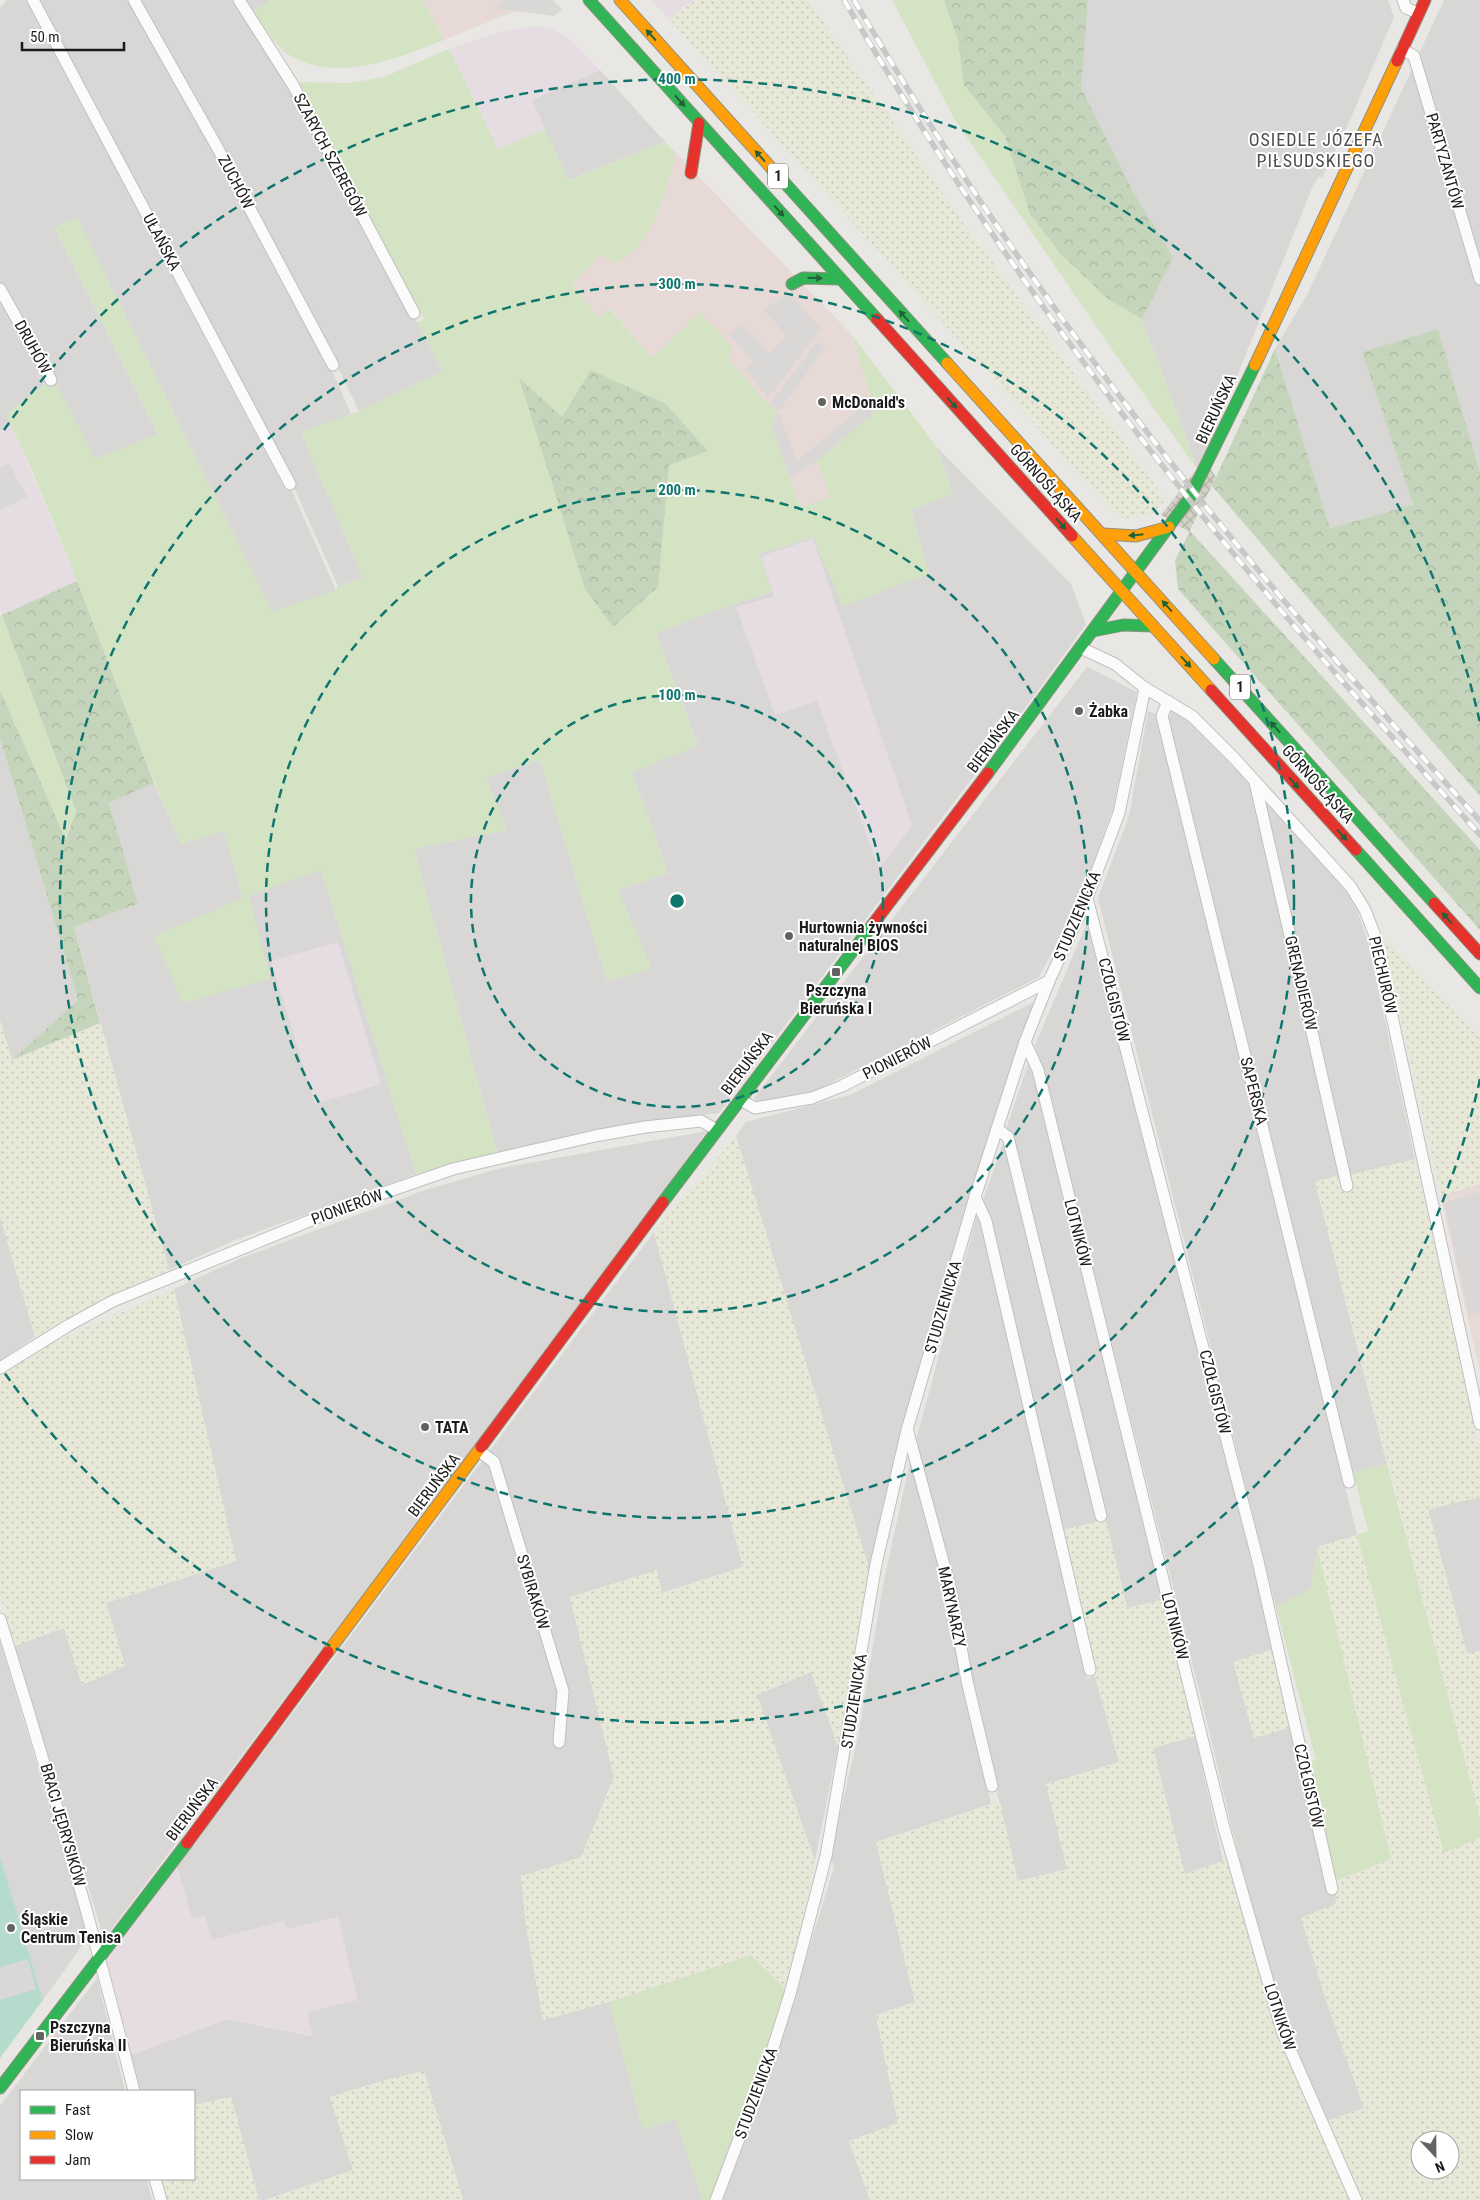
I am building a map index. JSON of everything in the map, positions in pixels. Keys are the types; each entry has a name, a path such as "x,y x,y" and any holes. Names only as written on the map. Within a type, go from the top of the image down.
{"main road":[{"name":"GÓRNOŚLĄSKA","path":"589,0 1480,988"},
{"name":"GÓRNOŚLĄSKA","path":"620,0 1480,954"},
{"name":"BIERUŃSKA","path":"0,2088 100,1958 480,1451 717,1130 1036,710 1189,499 1208,464 1425,0"},
{"path":"691,172 699,123"},
{"path":"792,284 803,278 840,279"},
{"path":"1103,534 1136,536 1169,527"},
{"path":"1093,631 1123,625 1153,626"}],"street":[{"name":"UŁAŃSKA","path":"33,0 290,484"},
{"name":"ZUCHÓW","path":"134,0 217,147 333,365"},
{"name":"SZARYCH SZEREGÓW","path":"239,0 293,85 414,313"},
{"path":"1403,0 1406,8 1418,13"},
{"name":"PARTYZANTÓW","path":"1402,49 1414,56 1480,279"},
{"name":"DRUHÓW","path":"0,289 51,380"},
{"name":"PIECHURÓW","path":"1081,648 1115,664 1145,688 1192,716 1255,780 1351,887 1365,910 1374,934 1480,1424"},
{"name":"STUDZIENICKA","path":"716,2200 772,2051 790,1994 826,1856 876,1564 907,1430 975,1197 1025,1042 1049,981 1087,898 1119,813 1145,688"},
{"name":"SAPERSKA","path":"1168,701 1162,716 1349,1482"},
{"name":"GRENADIERÓW","path":"1255,780 1347,1186"},
{"name":"CZOŁGISTÓW","path":"1087,898 1258,1562 1332,1889"},
{"name":"PIONIERÓW","path":"740,1100 755,1108 812,1098 842,1086 1049,981"},
{"name":"LOTNIKÓW","path":"1025,1042 1038,1070 1224,1828 1279,2022 1356,2200"},
{"name":"PIONIERÓW","path":"0,1368 69,1325 114,1301 346,1206 453,1169 594,1136 645,1127 701,1121 717,1130"},
{"path":"997,1129 1008,1137 1102,1516"},
{"path":"975,1197 986,1221 1090,1670"},
{"name":"MARYNARZY","path":"907,1430 951,1592 967,1681 992,1786"},
{"name":"SYBIRAKÓW","path":"480,1451 494,1462 563,1691 559,1742"},
{"name":"BRACI JĘDRYSIKÓW","path":"0,1619 44,1759 100,1958 134,2090"},
{"path":"155,2180 161,2200"}],"shaded area":[{"path":"7,0 26,0 286,491 291,489 336,590 272,612 77,218 55,228 158,434 95,460 53,378 0,282 0,8"},
{"path":"38,0 132,0 330,366 351,414 301,432 363,578 338,586 292,483"},
{"path":"140,0 237,0 291,86 443,371 359,411 336,364"},
{"path":"246,0 272,0 253,11"},
{"path":"423,0 543,0 444,40"},
{"path":"504,0 553,0 562,10 554,16 492,8"},
{"path":"651,0 694,0 669,19"},
{"path":"1022,0 1388,0 1394,17 1350,120 1322,178 1319,176 1312,188 1199,472"},
{"path":"1444,0 1480,0 1480,472 1438,329 1362,352 1413,505 1330,528 1275,349 1308,293"},
{"path":"533,26 552,29 566,36 600,70 532,100 545,129 498,149 449,49 497,33"},
{"path":"600,70 665,142 568,180 532,100"},
{"path":"676,153 852,335 875,412 832,497 800,507 772,427 777,413 729,361 700,312 652,358 611,309 598,317 572,285 602,253 658,213"},
{"path":"790,294 821,329 768,398 746,369 754,362 729,335 741,324 770,353 787,336 763,309"},
{"path":"0,295 49,382 6,414 12,426 0,431"},
{"path":"817,342 825,347 779,411 771,403"},
{"path":"871,400 875,412 817,461 790,478 772,427 777,413 797,461"},
{"path":"12,426 77,581 2,615 0,610 0,432"},
{"path":"937,447 1071,584 1086,624 1029,703 719,1113 647,1121 497,1152 414,849 506,830 485,777 540,760 607,981 651,968 618,890 668,873 632,772 698,745 656,633 724,607 771,592 759,554 813,537 929,574 911,510 953,493"},
{"path":"1204,460 1216,477 1189,532 1161,515"},
{"path":"9,463 27,497 0,510 0,467"},
{"path":"813,539 912,825 879,869 817,701 775,715 736,607 774,596 761,556"},
{"path":"1087,667 1137,692 1113,808 1083,894 1039,977 811,1093 760,1104 754,1098"},
{"path":"1148,711 1156,714 1357,1535 1317,1547 1311,1588 1276,1607 1098,898 1129,816"},
{"path":"1172,711 1189,722 1251,785 1339,1175 1315,1182 1387,1464 1353,1472 1169,718"},
{"path":"0,738 78,1000 12,1060 0,1021"},
{"path":"154,783 181,844 224,831 243,898 321,870 416,1174 233,1241 169,1270 74,927 138,904 108,803"},
{"path":"1266,803 1344,888 1358,913 1368,942 1415,1159 1351,1175"},
{"path":"1089,918 1274,1649 1234,1662 1254,1737 1293,1727 1336,1904 1301,1918 1327,2003 1364,2108 1324,2122 1277,2022 1207,1722 1043,1069 1035,1045"},
{"path":"338,942 381,1084 315,1104 271,961"},
{"path":"1034,1002 971,1197 871,1575 736,1136 746,1122 850,1095"},
{"path":"1028,1064 1034,1077 1162,1600 1127,1608 1012,1134 1006,1129"},
{"path":"707,1131 641,1223 104,1939 15,1646 64,1628 82,1685 125,1666 106,1603 236,1561 174,1289 241,1258 422,1191 501,1168"},
{"path":"1003,1143 1097,1522 1063,1530 992,1221 983,1200"},
{"path":"1480,1184 1480,1373 1441,1196"},
{"path":"1480,1192 1480,1312 1469,1315 1444,1203"},
{"path":"977,1215 982,1228 1087,1679 1095,1676 1119,1762 1047,1784 1067,1869 1018,1881 915,1444"},
{"path":"0,1216 35,1337 0,1360"},
{"path":"654,1232 744,1567 661,1593 657,1571 570,1597 614,1777 581,1857 521,1877 526,1926 543,2020 609,2002 643,2129 676,2119 702,2200 463,2200 424,2071 389,2079 330,2097 353,2170 265,2200 259,2200 231,2097 195,2105 195,2090 140,2090 131,2055 227,2019 312,2036 286,1929 284,1921 212,1940 192,1919 177,1867"},
{"path":"911,1457 949,1592 963,1680 991,1804 876,1842 915,2002 876,2015 898,2123 849,2141 870,2200 722,2200 777,2053 834,1867 830,1856 858,1737 883,1585"},
{"path":"1480,1497 1480,1651 1467,1654 1428,1509"},
{"path":"0,1641 88,1937 43,2000 0,1856"},
{"path":"811,1672 838,1746 815,1861 757,1695"},
{"path":"1195,1736 1223,1861 1185,1874 1153,1748"},
{"path":"177,1867 192,1919 205,1916 212,1940 284,1921 287,1929 338,1917 358,2000 307,2012 313,2036 227,2019 131,2055 107,1960"},
{"path":"28,1959 36,1989 0,2000 0,1967"},
{"path":"97,1978 125,2090 20,2090 20,2180 147,2180 152,2200 0,2200 0,2106"}],"green space":[{"path":"272,0 423,0 444,40 405,55 365,66 324,67 305,62 286,53 273,39 253,11"},
{"path":"694,0 808,0 955,211 1166,500 1149,516 1120,519 669,19"},
{"path":"892,0 1022,0 1199,472 1111,348 955,120"},
{"path":"944,0 1088,0 1081,88 1131,188 1173,258 1142,319 1108,299 1060,253 1030,214 1005,136 964,85 958,40"},
{"path":"449,49 498,149 545,129 569,180 665,142 676,153 659,209 646,236 623,260 613,263 602,253 572,285 598,317 610,309 652,358 700,312 731,345 729,361 777,413 772,427 800,507 831,497 817,461 875,412 852,335 937,447 953,494 911,510 929,574 843,606 813,537 759,554 772,592 724,607 656,633 698,746 632,772 668,873 618,890 652,969 607,981 540,760 486,777 507,830 414,849 497,1152 416,1174 321,870 249,896 271,979 183,1003 154,936 243,898 224,831 181,844 158,791 53,520 6,414 53,378 95,459 158,434 55,228 77,218 272,611 336,590 338,586 363,578 301,432 359,411 443,371 417,323 424,319 299,82 349,83 384,77"},
{"path":"1438,329 1480,472 1480,796 1212,486 1275,349 1330,528 1413,505 1362,352"},
{"path":"591,370 666,404 708,451 669,465 658,587 613,627 585,589 519,378 562,417"},
{"path":"1190,531 1480,850 1480,930 1178,589 1175,560"},
{"path":"77,581 154,783 109,803 138,904 74,927 100,1023 12,1060 78,1000 0,738 0,690 66,840 76,811 2,615"},
{"path":"2,615 76,811 66,841 0,690 0,616"},
{"path":"1382,935 1480,1038 1480,1184 1441,1196"},
{"path":"0,1021 12,1060 100,1023 169,1270 104,1300 35,1337 0,1216"},
{"path":"736,1136 871,1575 838,1746 811,1672 757,1695 815,1861 787,1991 750,1955 609,2002 543,2020 526,1926 521,1876 581,1857 614,1777 570,1597 657,1570 662,1593 743,1567 654,1232"},
{"path":"1415,1159 1480,1453 1480,1497 1428,1510 1467,1653 1480,1651 1480,1818 1315,1182"},
{"path":"174,1289 236,1561 106,1603 125,1666 82,1685 64,1628 15,1646 0,1596 0,1374 50,1344"},
{"path":"1387,1464 1480,1818 1480,1838 1444,1853 1357,1535 1368,1531 1353,1472"},
{"path":"1097,1522 1107,1524 1127,1608 1162,1600 1195,1736 1153,1748 1185,1874 1223,1861 1234,1835 1277,2022 1324,2122 1364,2108 1327,2003 1301,1918 1336,1904 1335,1881 1391,1859 1317,1547 1357,1535 1444,1852 1480,1838 1480,2200 870,2200 849,2141 898,2123 876,2015 915,2002 876,1842 1000,1802 1018,1881 1067,1869 1046,1784 1119,1762 1095,1676 1063,1530"},
{"path":"1317,1547 1391,1859 1335,1881 1336,1904 1302,1765 1316,1760 1276,1607 1311,1588"},
{"path":"1274,1649 1293,1727 1254,1738 1233,1662"},
{"name":"Śląskie Centrum Tenisa","path":"0,1856 43,2000 0,2058"},
{"path":"751,1955 787,1991 769,2050 711,2200 702,2200 676,2119 643,2129 609,2002"},
{"path":"424,2071 463,2200 265,2200 353,2170 330,2097 389,2079"},
{"path":"231,2097 259,2200 167,2200 162,2180 195,2180 195,2105"}],"railway":[{"path":"844,0 941,157 992,234 1100,385 1156,458 1298,631 1480,835"},
{"path":"854,0 950,156 1001,232 1108,381 1221,526 1280,596 1480,821"}],"traffic: fast":[{"path":"589,0 877,319"},
{"path":"783,181 947,363"},
{"path":"792,284 803,278 840,279"},
{"path":"988,773 1189,499 1255,365"},
{"path":"1093,631 1123,625 1153,626"},
{"path":"1214,659 1434,903"},
{"path":"1356,850 1480,988"},
{"path":"663,1202 873,924"},
{"path":"0,2088 187,1843"}],"traffic: slow":[{"path":"620,0 783,181"},
{"path":"1255,365 1397,61"},
{"path":"947,363 1214,659"},
{"path":"1103,534 1136,536 1169,527"},
{"path":"1072,536 1211,690"},
{"path":"328,1652 481,1447"}],"traffic: jam":[{"path":"1397,61 1425,0"},
{"path":"691,173 699,123"},
{"path":"877,319 1072,536"},
{"path":"1211,690 1356,850"},
{"path":"873,924 988,773"},
{"path":"1434,903 1480,954"},
{"path":"481,1447 663,1202"},
{"path":"187,1843 328,1652"}],"place":[{"name":"McDonald's","path":"822,402"},
{"name":"Żabka","path":"1079,711"},
{"name":"Hurtownia żywności naturalnej BIOS","path":"789,936"},
{"name":"Pszczyna Bieruńska I","path":"836,972"},
{"name":"TATA","path":"425,1427"},
{"name":"Śląskie Centrum Tenisa","path":"11,1928"},
{"name":"Pszczyna Bieruńska II","path":"40,2036"}],"district":[{"name":"OSIEDLE JÓZEFA PIŁSUDSKIEGO","path":"1316,149"}]}
